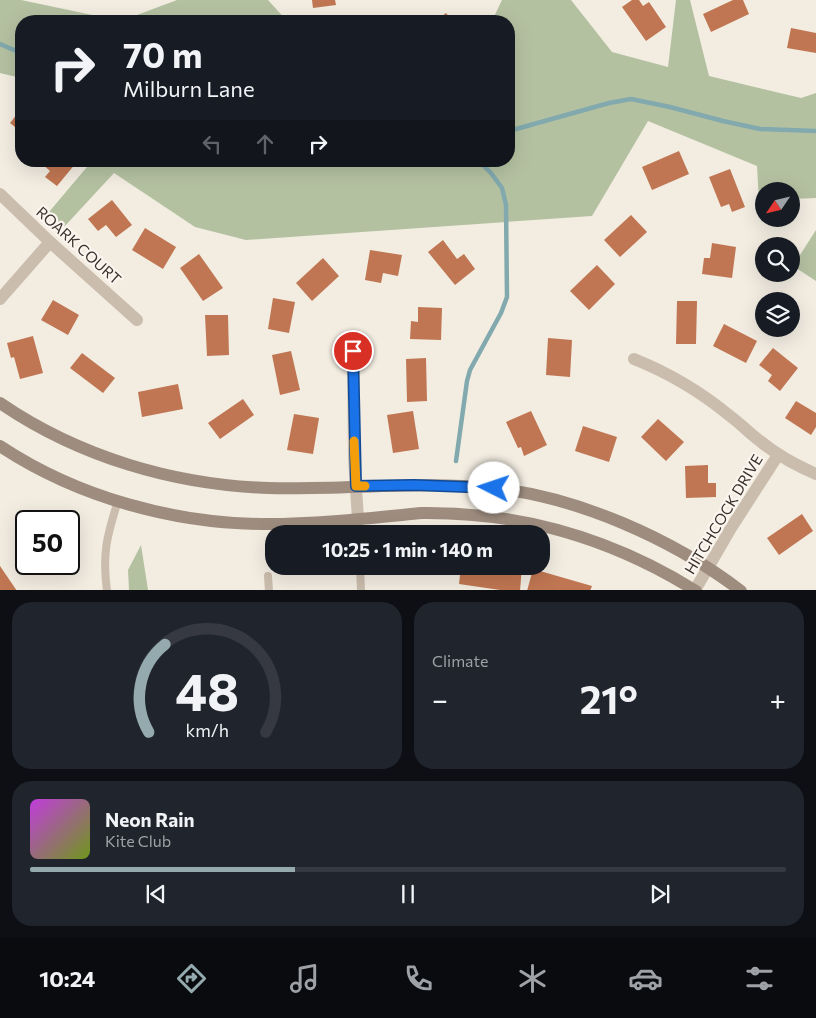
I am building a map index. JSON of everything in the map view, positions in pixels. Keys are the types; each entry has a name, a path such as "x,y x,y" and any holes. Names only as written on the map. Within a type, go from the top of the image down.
{"main road":[{"path":"0,403 32,423 73,444 115,461 204,482 271,488 414,485 467,486 494,488 541,497 623,524 671,546 708,567 741,590"},
{"path":"0,446 57,477 118,501 158,512 215,522 282,524 444,513 487,516 528,522 571,532 618,550 665,572 696,590"}],"street":[{"name":"ROARK COURT","path":"0,194 137,320"},
{"path":"0,299 50,242"},
{"path":"353,351 358,518"},
{"path":"634,359 659,369 699,392 778,455 816,474"},
{"name":"HITCHCOCK DRIVE","path":"696,590 708,567 778,455"}],"lane":[{"path":"107,590 104,566 106,546 118,501"},
{"path":"358,518 358,525"},
{"path":"360,575 361,590"},
{"path":"268,576 269,590"}],"green space":[{"path":"0,0 21,0 92,15 15,15 15,77 0,73"},
{"path":"177,0 268,0 282,15 137,15"},
{"path":"502,0 571,0 612,52 668,67 676,0 690,0 709,76 801,98 816,93 816,198 800,199 800,182 758,182 757,166 648,121 592,216 246,240 195,227 114,173 64,227 49,212 87,167 515,167 515,15 495,15"},
{"path":"816,230 816,281 800,271 800,255"},
{"path":"141,545 148,590 129,590 128,570"}],"building":[{"path":"312,0 335,0 336,5 313,8"},
{"path":"632,0 639,0 643,6 649,2 666,27 646,41 622,7"},
{"path":"733,0 743,0 749,14 711,32 703,14"},
{"path":"791,28 816,33 816,53 787,48"},
{"path":"15,117 15,127 10,123"},
{"path":"679,151 689,174 652,190 642,167"},
{"path":"46,167 73,167 57,186 45,177 50,171"},
{"path":"730,169 745,207 732,212 729,204 721,207 709,177"},
{"path":"112,200 132,225 116,237 106,225 98,231 88,219"},
{"path":"631,215 647,232 620,257 604,240"},
{"path":"145,228 176,247 163,269 132,250"},
{"path":"443,240 457,259 464,254 475,269 455,285 428,252"},
{"path":"712,243 736,247 732,278 702,274 704,258 710,258"},
{"path":"370,250 402,255 398,276 383,273 381,283 365,280"},
{"path":"199,254 223,288 203,301 180,268"},
{"path":"323,258 339,276 312,301 296,283"},
{"path":"597,265 615,284 589,310 570,291"},
{"path":"273,298 295,302 289,333 268,329"},
{"path":"53,300 79,315 68,335 41,320"},
{"path":"677,301 697,301 696,344 676,344"},
{"path":"418,307 442,308 441,340 410,339 411,321 418,322"},
{"path":"205,315 228,315 229,355 207,356"},
{"path":"724,324 757,341 746,363 713,346"},
{"path":"33,336 43,373 20,379 14,357 11,358 7,343"},
{"path":"548,338 572,340 570,377 546,375"},
{"path":"773,348 798,368 780,391 768,381 772,375 759,365"},
{"path":"291,351 300,390 280,395 272,355"},
{"path":"82,353 115,378 103,393 70,368"},
{"path":"426,358 427,401 407,402 406,359"},
{"path":"178,384 183,409 142,417 138,392"},
{"path":"243,399 254,415 220,439 208,423"},
{"path":"796,401 816,413 816,427 811,435 785,418"},
{"path":"413,411 419,449 393,453 387,415"},
{"path":"531,411 547,445 524,456 521,447 518,448 506,422"},
{"path":"294,414 319,418 313,454 287,450"},
{"path":"658,419 684,442 666,461 641,437"},
{"path":"583,426 617,437 609,462 575,451"},
{"path":"708,465 708,483 716,483 716,497 686,498 685,466"},
{"path":"802,514 813,531 779,555 767,538"},
{"path":"0,566 16,590 0,590"},
{"path":"550,574 592,586 590,590 527,590 531,575"},
{"path":"460,575 521,575 520,590 500,590 459,584"}],"waterway":[{"path":"0,44 15,50"},
{"path":"515,129 609,103 631,99 760,129 816,131"},
{"path":"456,461 470,370 501,313 507,297 506,205 502,188 485,167"}],"slow traffic":[{"path":"354,441 356,486 365,486"}],"route":[{"path":"353,351 356,486 414,485 494,488"}]}
